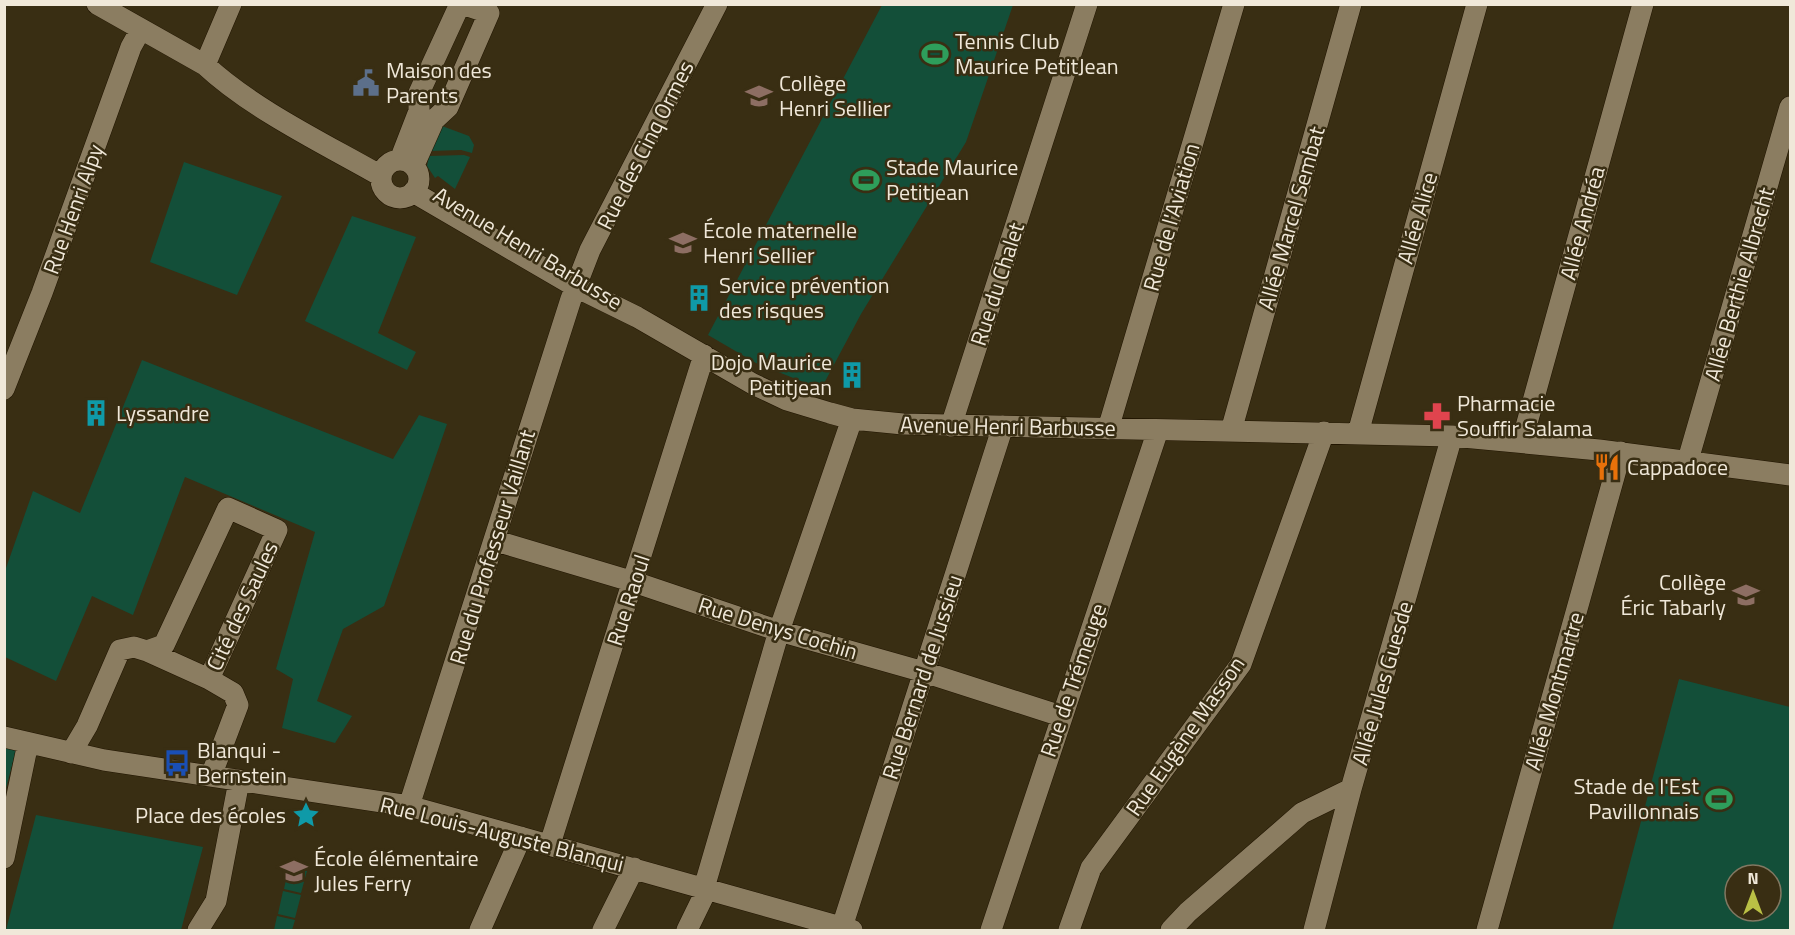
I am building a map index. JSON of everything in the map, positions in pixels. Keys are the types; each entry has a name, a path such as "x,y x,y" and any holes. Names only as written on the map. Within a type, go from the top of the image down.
{"street":[{"name":"Avenue Henri Barbusse","path":"97,4 205,65 223,71 402,173 578,282 618,300 637,317 704,355 787,400 852,419 951,426 1452,436 1622,452 1791,475"},
{"path":"205,65 231,4"},
{"path":"461,4 489,13 448,107 434,120 402,173 419,111 419,93 461,4"},
{"name":"Rue des Cinq Ormes","path":"578,282 590,250 642,146 717,4"},
{"name":"Rue du Chalet","path":"951,426 1087,4"},
{"name":"Rue de l'Aviation","path":"1108,429 1234,4"},
{"name":"Allée Marcel Sembat","path":"1231,431 1351,4"},
{"name":"Allée Alice","path":"1358,433 1477,4"},
{"name":"Allée Andréa","path":"1522,441 1643,4"},
{"name":"Rue Henri Alpy","path":"5,384 42,293 131,47 141,29"},
{"name":"Allée Berthie Albrecht","path":"1688,460 1791,108"},
{"name":"Rue du Professeur Vaillant","path":"409,806 578,282"},
{"name":"Rue Raoul","path":"550,844 704,355"},
{"path":"687,930 705,888 779,631 852,419"},
{"name":"Rue Bernard de Jussieu","path":"846,929 924,672 1003,426"},
{"name":"Rue de Trémeuge","path":"991,930 1158,430"},
{"name":"Rue Eugène Masson","path":"1069,930 1091,868 1241,664 1324,432"},
{"name":"Allée Jules Guesde","path":"1314,930 1351,789 1452,436"},
{"name":"Allée Montmartre","path":"1486,930 1622,452"},
{"name":"Cité des Saules","path":"147,651 164,645 228,508 277,530 208,679 233,693 238,705 211,776"},
{"name":"Rue Denys Cochin","path":"496,541 634,582 779,631 924,672 1061,716"},
{"path":"71,753 87,726 120,650 134,647 147,651 208,679"},
{"name":"Rue Louis-Auguste Blanqui","path":"4,737 104,760 409,806 846,929"},
{"path":"4,858 28,743"},
{"path":"198,930 216,901 239,781"},
{"path":"1171,930 1188,912 1302,813 1351,789"},
{"path":"480,930 521,837"},
{"path":"603,930 634,868"}],"green space":[{"name":"Stade Maurice Petitjean","path":"882,5 1013,5 966,142 861,314 821,389 756,363 708,335"},
{"path":"442,126 469,136 474,145 472,153 461,150 430,151"},
{"path":"464,155 470,157 455,189 438,176 435,178 427,166 429,156"},
{"path":"184,162 282,196 237,295 150,262"},
{"path":"352,216 416,237 378,333 416,352 407,370 305,321"},
{"path":"142,360 393,459 419,415 447,424 384,606 343,629 317,701 352,716 335,743 282,728 293,679 276,669 315,532 185,477 133,615 92,596 56,681 5,657 5,571 33,491 80,513"},
{"name":"Stade de l'Est Pavillonnais","path":"1679,679 1790,707 1790,930 1612,930"},
{"path":"5,743 17,746 5,792"},
{"path":"36,815 203,847 181,930 6,930"},
{"path":"289,866 307,871 301,893 284,889"},
{"path":"283,891 301,895 295,918 278,914"},
{"path":"277,916 295,920 292,930 274,930"}],"place":[{"name":"Tennis Club Maurice PetitJean","path":"935,54"},
{"name":"Maison des Parents","path":"366,83"},
{"name":"Collège Henri Sellier","path":"759,96"},
{"name":"Stade Maurice Petitjean","path":"866,180"},
{"name":"École maternelle Henri Sellier","path":"683,243"},
{"name":"Service prévention des risques","path":"699,298"},
{"name":"Dojo Maurice Petitjean","path":"852,375"},
{"name":"Lyssandre","path":"96,413"},
{"name":"Pharmacie Souffir Salama","path":"1437,416"},
{"name":"Cappadoce","path":"1607,467"},
{"name":"Collège Éric Tabarly","path":"1746,595"},
{"name":"Blanqui - Bernstein","path":"177,763"},
{"name":"Stade de l'Est Pavillonnais","path":"1719,799"},
{"name":"Place des écoles","path":"306,815"},
{"name":"École élémentaire Jules Ferry","path":"294,871"}]}
